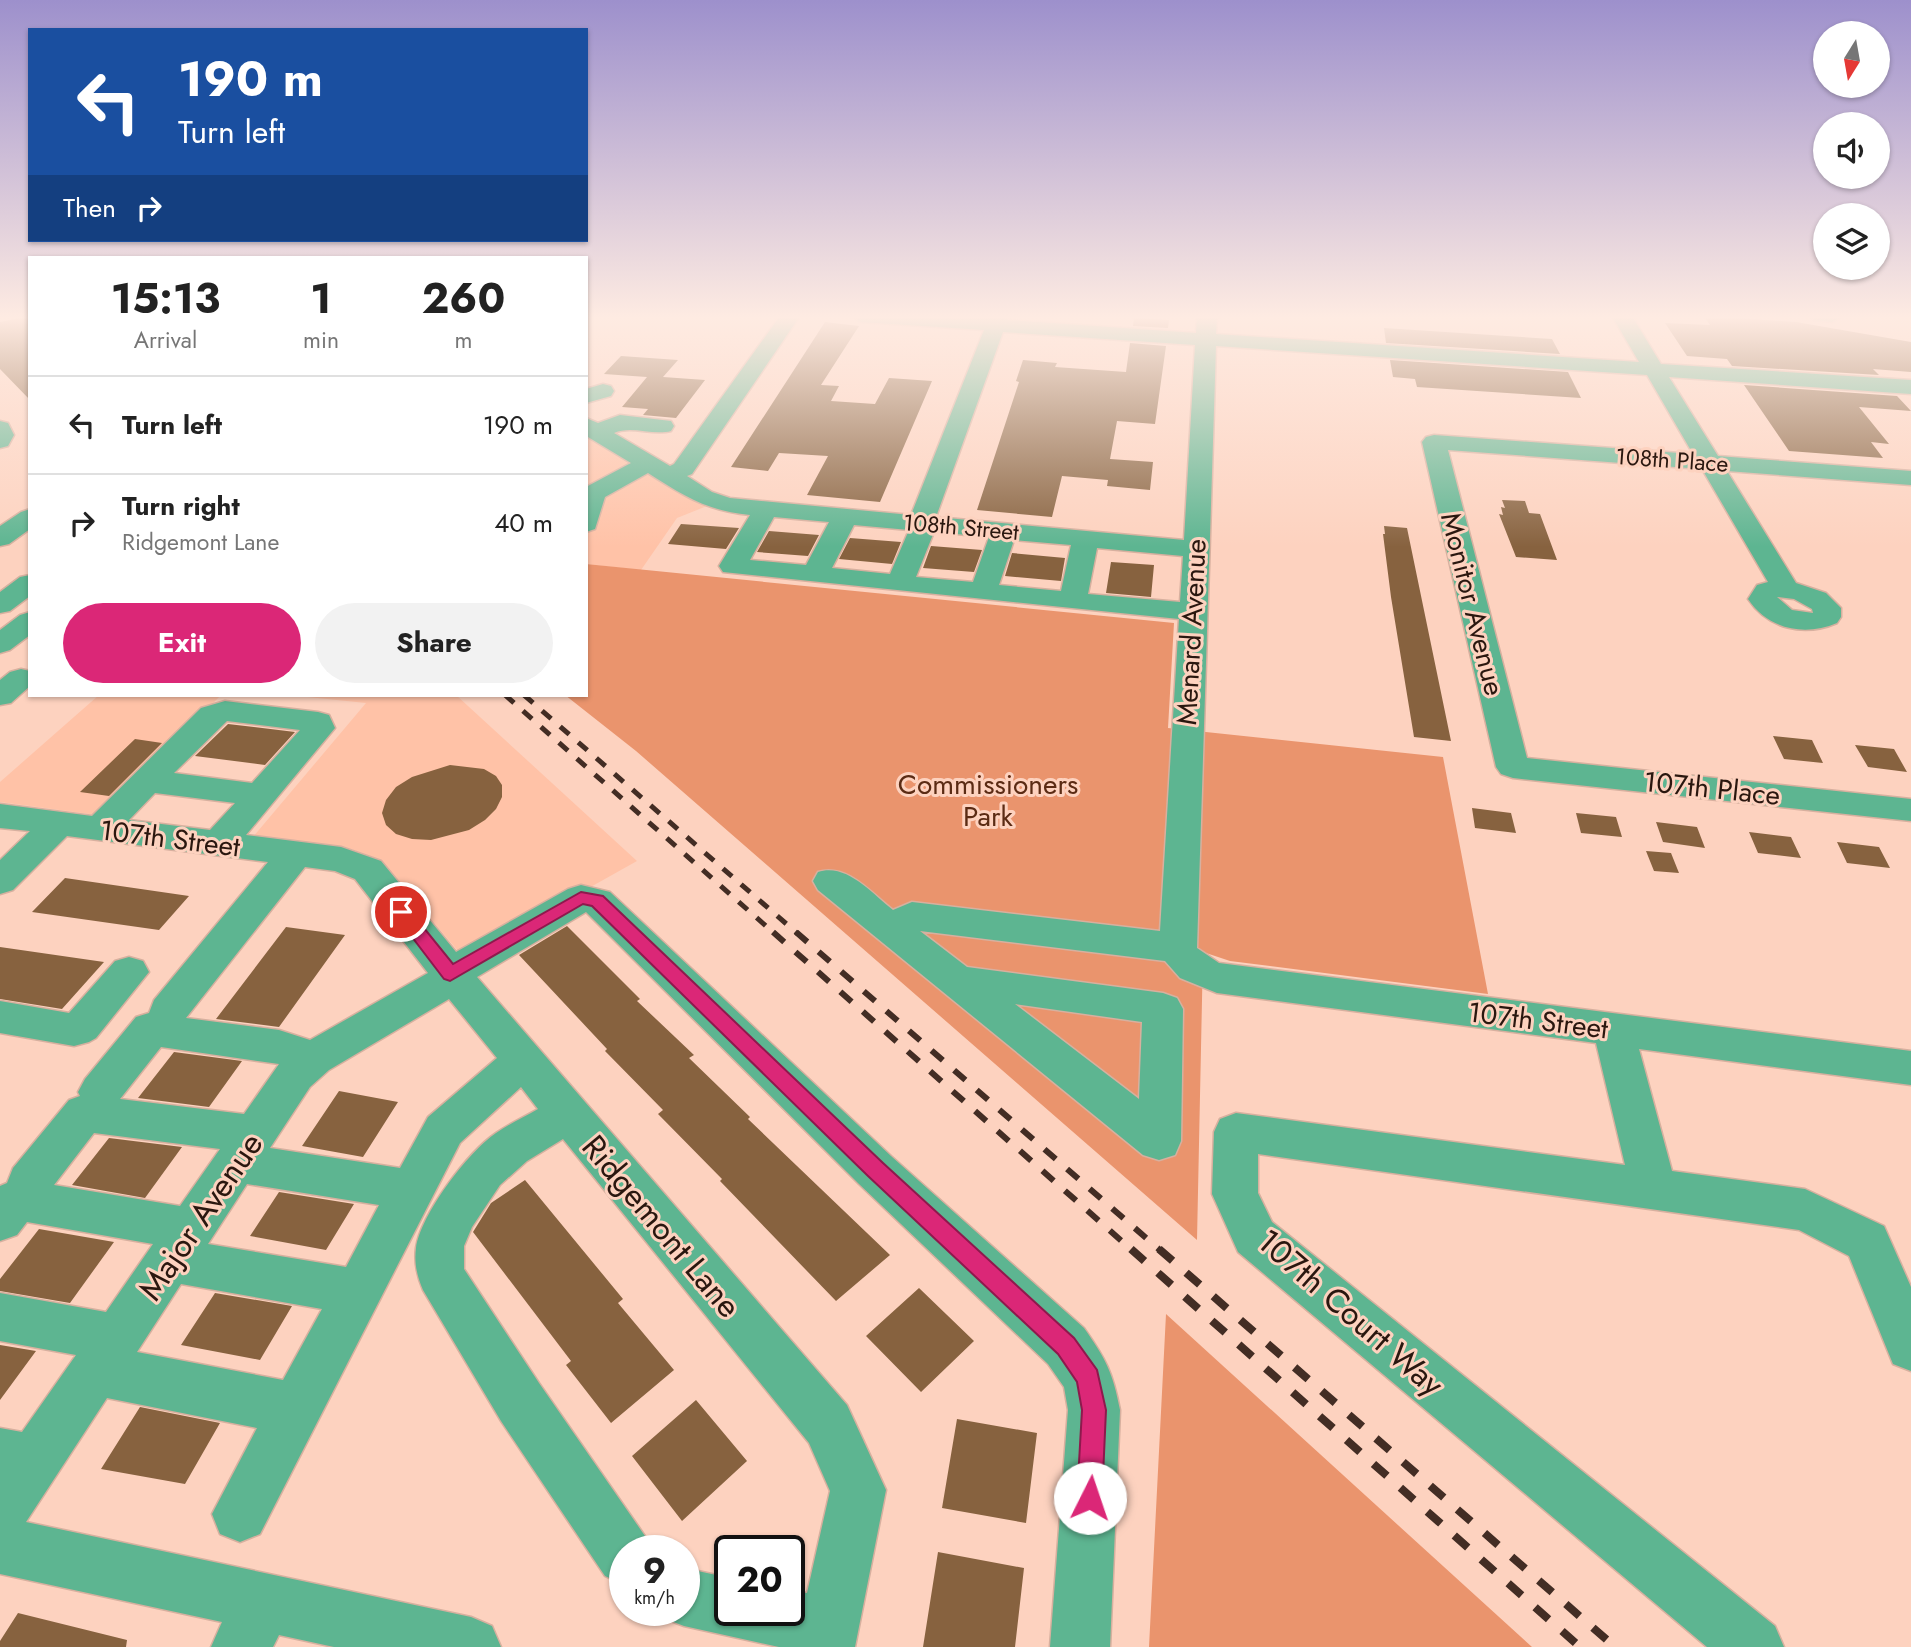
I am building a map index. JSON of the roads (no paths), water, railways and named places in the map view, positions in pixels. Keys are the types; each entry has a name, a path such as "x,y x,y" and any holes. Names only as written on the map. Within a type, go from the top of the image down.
{"street":[{"path":"588,515 593,494 623,475 659,469 682,469 736,393"},
{"path":"900,583 970,393"},
{"name":"Menard Avenue","path":"1178,948 1203,393"},
{"path":"1667,393 1786,589"},
{"path":"591,428 620,422 663,426"},
{"name":"108th Street","path":"591,428 703,496 727,505 1195,549"},
{"name":"108th Place","path":"1434,442 1911,478"},
{"name":"Monitor Avenue","path":"1434,442 1513,766"},
{"path":"0,505 28,506"},
{"path":"766,509 733,566 1192,612"},
{"path":"816,575 845,516"},
{"path":"0,538 28,518"},
{"path":"983,592 1004,531"},
{"path":"1073,601 1085,539"},
{"path":"0,580 28,559"},
{"path":"0,605 28,584"},
{"path":"0,645 28,623"},
{"path":"0,645 28,649"},
{"path":"100,829 207,719 218,712 225,710 318,722 319,728 218,844"},
{"name":"107th Place","path":"1513,766 1911,810"},
{"path":"148,781 261,795"},
{"name":"107th Street","path":"0,816 318,856"},
{"path":"0,881 59,824"},
{"path":"169,1011 318,856"},
{"name":"Ridgemont Lane","path":"318,856 368,870 452,976 828,1424 858,1490 827,1637"},
{"path":"831,881 954,980 1159,1141 1163,1009 954,980"},
{"name":"Major Avenue","path":"0,1511 17,1458 106,1354 295,1075 314,1058 581,898 597,901 875,1170 1066,1346 1088,1378 1094,1410 1080,1647"},
{"path":"891,929 912,915 1178,948"},
{"name":"107th Street","path":"1178,948 1182,959 1194,969 1217,978 1911,1068"},
{"path":"0,1017 74,1030 81,1027 128,972"},
{"path":"100,1092 151,1029 279,1047 314,1058"},
{"path":"1613,1030 1653,1187"},
{"path":"240,1514 444,1130 492,1085 524,1061"},
{"path":"29,1182 84,1113 246,1148 412,1190"},
{"path":"568,1114 511,1147 484,1171 454,1214 440,1245 440,1274 528,1413 611,1535"},
{"name":"107th Court Way","path":"1754,1647 1255,1237 1235,1194 1236,1132 1653,1187 1805,1210 1867,1241 1911,1346"},
{"path":"0,1220 17,1200 358,1292"},
{"path":"0,1317 106,1354 296,1409"},
{"path":"0,1545 253,1625 471,1647"},
{"path":"792,1626 827,1637"}],"railway":[{"path":"507,697 775,934"},
{"path":"526,697 798,934"},
{"path":"773,932 1133,1251"},
{"path":"796,932 1161,1251"},
{"path":"1131,1249 1580,1647"},
{"path":"1159,1249 1615,1647"}],"park label":[{"name":"Commissioners Park","path":"988,800"}]}
